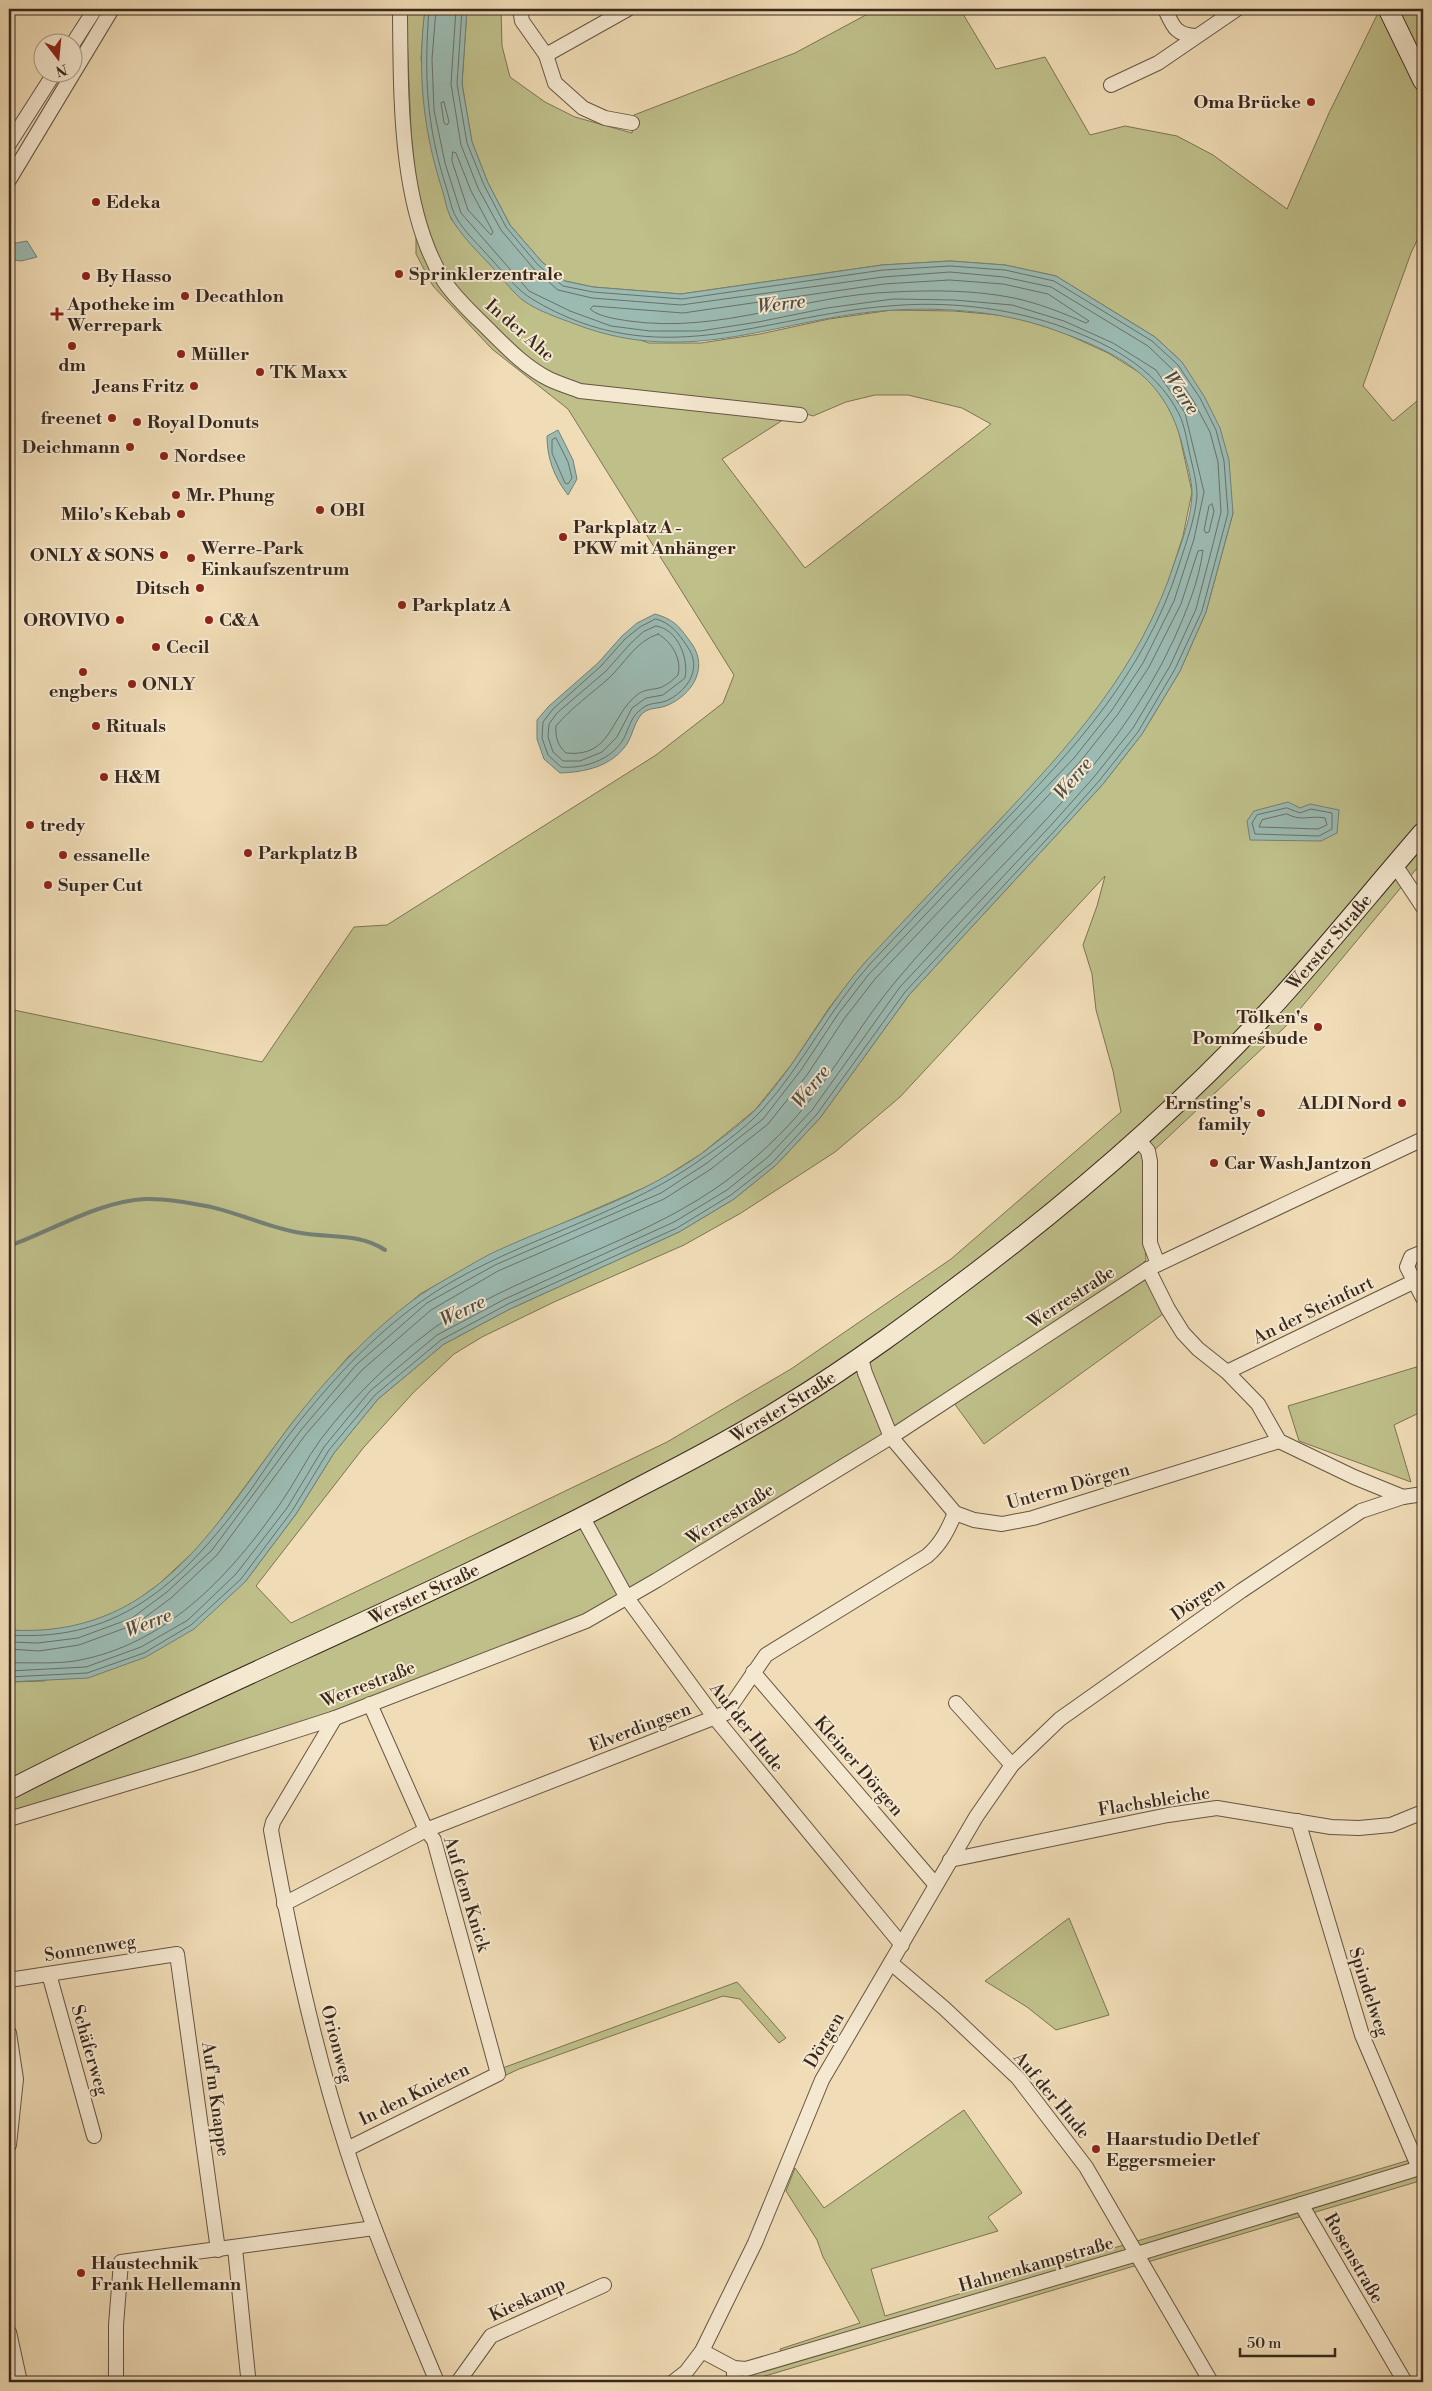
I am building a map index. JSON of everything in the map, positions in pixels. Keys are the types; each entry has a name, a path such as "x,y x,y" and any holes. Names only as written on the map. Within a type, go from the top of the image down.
{"main road":[{"path":"1389,11 1423,82"},
{"name":"Werster Straße","path":"9,1790 88,1750 430,1592 583,1518 724,1442 861,1358 1015,1242 1138,1139 1263,1017 1423,832"}],"street":[{"path":"80,32 95,9"},
{"path":"9,180 112,9"},
{"name":"In der Ahe","path":"402,9 400,31 404,135 411,192 430,253 445,282 462,303 520,359 548,379 580,391 800,415"},
{"path":"520,9 522,20 546,55 556,83 583,108 605,118 632,123"},
{"path":"546,55 628,9"},
{"path":"1165,9 1174,27 1183,36 1196,36"},
{"path":"1111,85 1158,63 1237,9"},
{"path":"9,144 49,82"},
{"path":"1395,865 1423,907"},
{"path":"1138,1139 1148,1151 1150,1161 1150,1243 1153,1266 1168,1309 1183,1333 1198,1350 1227,1372 1258,1404 1279,1441 1354,1477 1403,1497"},
{"name":"Werrestraße","path":"9,1819 192,1764 335,1718 586,1621 891,1437 1153,1266 1423,1139"},
{"path":"1423,1252 1411,1257 1407,1267 1423,1298"},
{"name":"An der Steinfurt","path":"1227,1372 1415,1281"},
{"path":"861,1358 865,1373 891,1437 954,1513"},
{"name":"Unterm Dörgen","path":"954,1513 974,1520 1002,1524 1034,1518 1279,1441"},
{"name":"Dörgen","path":"702,2351 755,2243 822,2080 950,1860 976,1817 1012,1765 1060,1719 1241,1591 1361,1511 1403,1497 1423,1494"},
{"name":"Elverdingsen","path":"284,1904 426,1830 726,1713 766,1655 928,1556 938,1547 947,1532 954,1513"},
{"name":"Auf der Hude","path":"583,1518 627,1598 715,1718 902,1945"},
{"name":"Kleiner Dörgen","path":"753,1672 936,1884"},
{"path":"956,1703 1012,1765"},
{"name":"Auf dem Knick","path":"370,1704 426,1830 434,1840 498,2074"},
{"name":"Orionweg","path":"335,1718 273,1822 271,1830 284,1904 312,2024 346,2149 374,2228 437,2382"},
{"name":"Flachsbleiche","path":"950,1860 1168,1815 1217,1808 1331,1827 1359,1828 1391,1824 1423,1812"},
{"name":"Spindelweg","path":"1298,1821 1362,2035 1421,2168"},
{"name":"Sonnenweg","path":"9,1980 178,1954"},
{"name":"Auf'm Knappe","path":"178,1954 218,2250"},
{"name":"Auf der Hude","path":"891,1963 944,2008 1018,2078 1086,2167 1211,2382"},
{"name":"Schäferweg","path":"49,1974 94,2136"},
{"path":"9,2033 16,2079 9,2145"},
{"name":"In den Knieten","path":"346,2149 498,2074"},
{"name":"Hahnenkampstraße","path":"702,2351 734,2375 746,2369 1421,2168"},
{"name":"Rosenstraße","path":"1301,2204 1406,2382"},
{"path":"116,2382 116,2325 121,2262 374,2228"},
{"path":"235,2248 248,2376"},
{"name":"Kieskamp","path":"458,2382 491,2336 604,2285"},
{"path":"9,2332 20,2382"},
{"path":"673,2382 686,2372 702,2351"}],"green space":[{"path":"406,9 425,9 421,59 451,219 523,300 649,343 701,343 760,334 829,319 892,310 954,311 1011,316 1060,331 1108,353 1150,379 1176,419 1192,492 1183,536 1164,595 1133,658 1103,703 1066,750 861,967 829,1008 792,1064 755,1110 701,1154 655,1183 490,1255 420,1294 348,1357 292,1423 204,1542 159,1584 126,1608 76,1627 37,1632 9,1630 9,1009 262,1062 354,927 387,925 656,755 723,703 734,675 568,409 492,349 433,286 416,254 416,182 411,131","holes":["875,395 908,395 962,408 991,424 805,568 722,459 797,411 813,416 846,402"]},
{"path":"467,9 501,9 502,46 510,77 545,102 575,117 632,133 634,115 795,53 877,9 960,9 996,69 1045,57 1090,135 1125,126 1177,136 1213,155 1287,209 1329,113 1380,9 1423,9 1423,228 1411,253 1363,386 1393,421 1423,396 1423,861 1285,1027 1147,1157 1144,1231 1146,1260 1140,1266 1163,1314 984,1444 951,1399 586,1619 350,1709 189,1760 9,1812 9,1682 44,1681 245,1582 296,1514 334,1453 378,1399 444,1344 510,1309 679,1232 734,1199 776,1165 820,1118 909,995 1103,784 1142,734 1180,671 1206,612 1233,513 1182,362 1155,337 1056,276 1005,265 950,261 882,265 681,294 593,287 565,281 542,262 510,225 488,183 472,142 462,84","holes":["1105,876 1083,945 1092,974 1096,1010 1113,1071 1121,1112 951,1259 791,1369 667,1442 291,1623 256,1586 364,1447 413,1393 454,1354 482,1337 554,1302 684,1245 741,1213 835,1152 900,1097"]},
{"path":"1423,1365 1423,1411 1394,1425 1411,1482 1299,1441 1288,1406"},
{"path":"1069,1918 1109,2015 1056,2030 1027,2007 985,1981"},
{"path":"737,1982 786,2038 779,2043 740,1999 723,1996 519,2069 502,2077 500,2069"},
{"path":"964,2110 1022,2193 988,2217 998,2231 871,2269 885,2316 1423,2156 1423,2180 745,2382 742,2367 782,2355 780,2349 860,2323 823,2257 817,2240 786,2191 795,2168 824,2208"}],"water":[{"name":"Werre","path":"425,9 467,9 462,84 472,142 488,183 510,225 542,262 565,281 593,287 681,294 882,265 950,261 1005,265 1056,276 1155,337 1182,362 1204,396 1220,428 1229,460 1233,513 1206,612 1180,671 1142,734 1103,784 909,995 820,1118 776,1165 734,1199 679,1232 510,1309 444,1344 378,1399 334,1453 296,1514 245,1582 194,1629 146,1657 88,1678 9,1682 9,1630 60,1628 104,1616 141,1597 175,1570 205,1538 289,1427 339,1367 399,1311 420,1295 490,1254 654,1183 705,1151 753,1112 788,1070 853,976 1049,766 1100,704 1143,637 1160,600 1181,545 1188,519 1192,493 1188,467 1177,427 1167,406 1155,389 1141,374 1105,351 1040,325 978,312 915,309 852,314 735,336 697,341 658,342 618,337 575,324 542,311 524,301 465,237 447,210 430,145 423,100 422,55"},
{"path":"9,239 16,243 27,241 37,257 21,261 9,259"},
{"path":"558,430 573,460 577,479 568,495 555,474 548,452 547,436"},
{"path":"655,614 673,622 692,644 697,653 699,663 695,680 684,695 676,701 668,705 649,709 643,713 636,723 627,744 613,758 597,767 560,773 544,759 537,739 537,720 549,706 598,663 622,636 637,623"},
{"path":"1288,802 1300,808 1310,804 1339,810 1337,833 1321,841 1250,840 1247,821 1254,811"}],"waterway":[{"path":"9,1246 111,1205 128,1201 153,1199 183,1202 218,1209 289,1231 355,1238 385,1250"}],"place":[{"name":"Oma Brücke","path":"1311,102"},
{"name":"Edeka","path":"96,202"},
{"name":"Sprinklerzentrale","path":"399,274"},
{"name":"By Hasso","path":"86,276"},
{"name":"Decathlon","path":"185,296"},
{"name":"Apotheke im Werrepark","path":"57,314"},
{"name":"dm","path":"72,346"},
{"name":"Müller","path":"181,354"},
{"name":"TK Maxx","path":"260,372"},
{"name":"Jeans Fritz","path":"194,386"},
{"name":"freenet","path":"112,418"},
{"name":"Royal Donuts","path":"137,422"},
{"name":"Deichmann","path":"130,447"},
{"name":"Nordsee","path":"164,456"},
{"name":"Mr. Phung","path":"176,495"},
{"name":"OBI","path":"320,510"},
{"name":"Milo's Kebab","path":"181,514"},
{"name":"Parkplatz A - PKW mit Anhänger","path":"563,537"},
{"name":"ONLY & SONS","path":"164,555"},
{"name":"Werre-Park Einkaufszentrum","path":"191,558"},
{"name":"Ditsch","path":"200,588"},
{"name":"Parkplatz A","path":"402,605"},
{"name":"OROVIVO","path":"120,620"},
{"name":"C&A","path":"209,620"},
{"name":"Cecil","path":"156,647"},
{"name":"engbers","path":"83,672"},
{"name":"ONLY","path":"132,684"},
{"name":"Rituals","path":"96,726"},
{"name":"H&M","path":"104,777"},
{"name":"tredy","path":"30,825"},
{"name":"Parkplatz B","path":"248,853"},
{"name":"essanelle","path":"63,855"},
{"name":"Super Cut","path":"48,885"},
{"name":"Tölken's Pommesbude","path":"1318,1027"},
{"name":"ALDI Nord","path":"1402,1103"},
{"name":"Ernsting's family","path":"1261,1113"},
{"name":"Car Wash Jantzon","path":"1214,1163"},
{"name":"Haarstudio Detlef Eggersmeier","path":"1096,2149"},
{"name":"Haustechnik Frank Hellemann","path":"81,2273"}]}
